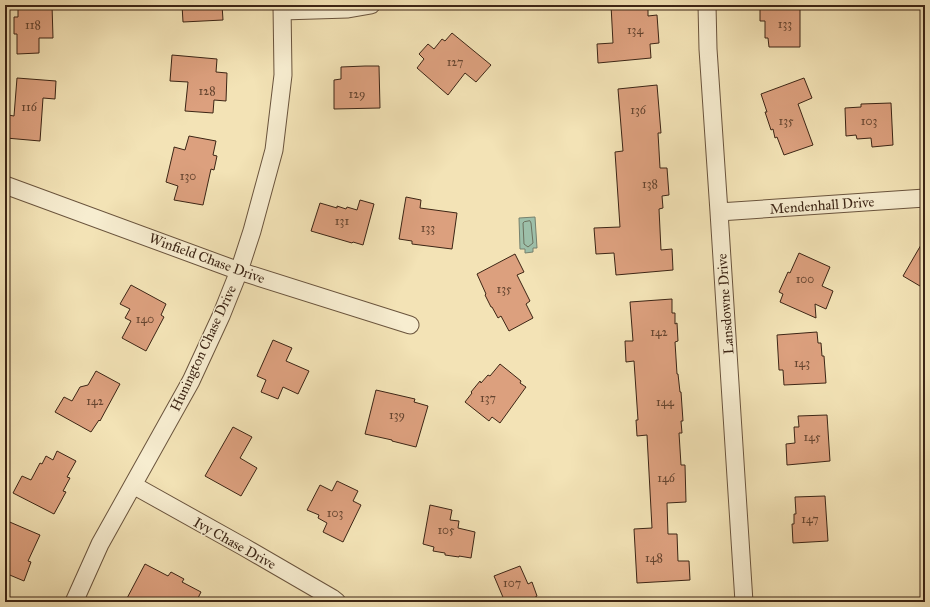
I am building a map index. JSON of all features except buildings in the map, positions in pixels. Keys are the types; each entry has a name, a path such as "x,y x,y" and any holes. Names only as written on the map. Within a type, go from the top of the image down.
{"street":[{"path":"282,8 348,8 371,5"},
{"name":"Lansdowne Drive","path":"707,5 708,49 744,602"},
{"name":"Hunington Chase Drive","path":"74,602 100,544 191,382 221,316 239,271 252,231 274,150 283,75 282,8"},
{"name":"Winfield Chase Drive","path":"5,185 239,271 410,325"},
{"name":"Mendenhall Drive","path":"719,212 925,198"},
{"name":"Ivy Chase Drive","path":"133,485 271,562 332,598 336,602"}],"water":[{"path":"535,217 537,248 533,248 533,252 525,253 525,249 520,249 519,218"}]}
